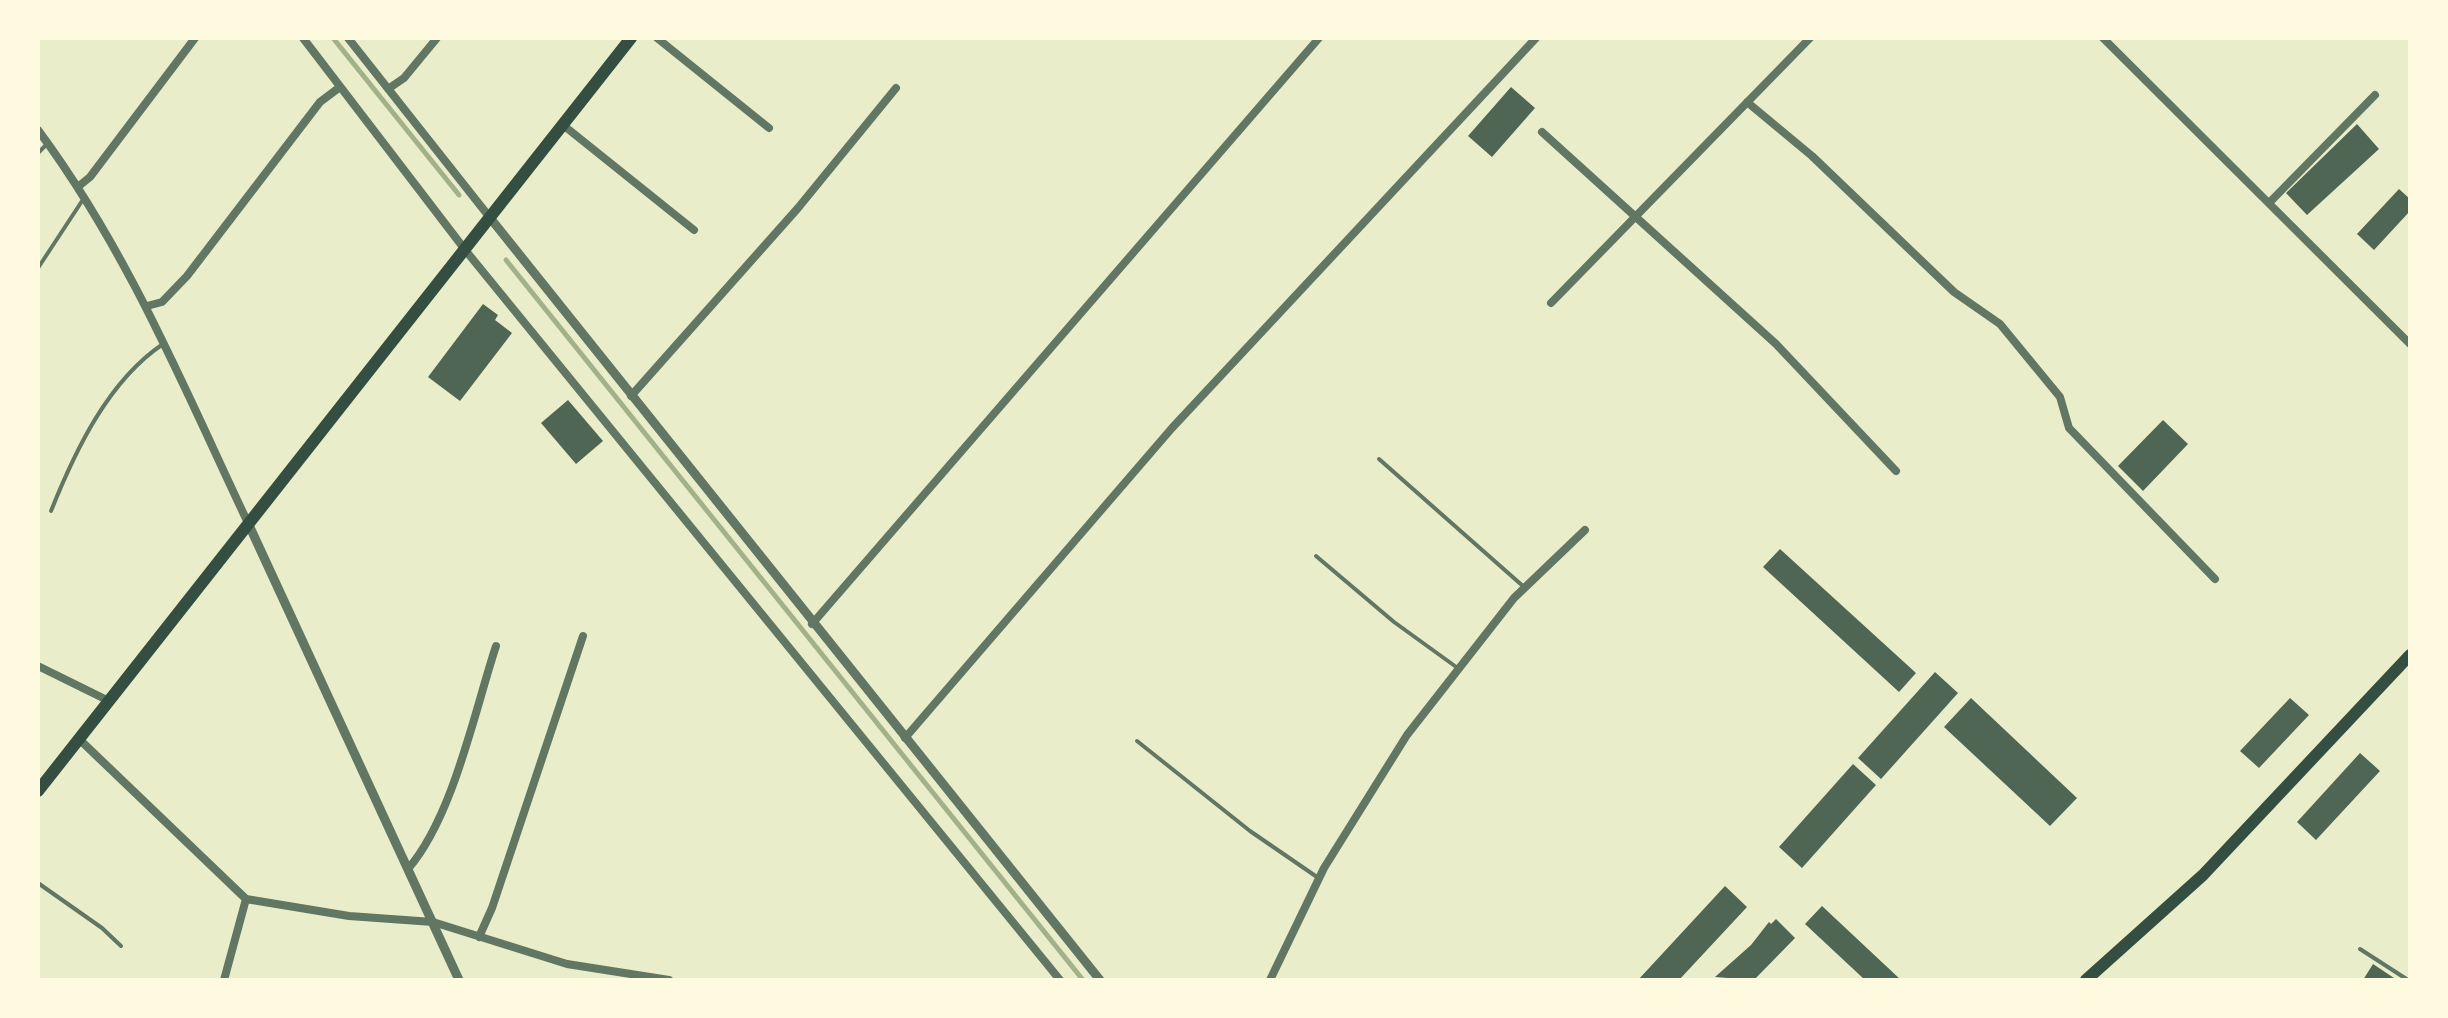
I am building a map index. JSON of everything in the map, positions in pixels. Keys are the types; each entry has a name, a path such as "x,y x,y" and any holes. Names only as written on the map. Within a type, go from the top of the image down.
{"main road":[{"path":"38,791 631,38"},
{"path":"2086,980 2225,853 2410,655"}],"street":[{"path":"79,186 90,177 195,38"},
{"path":"303,38 466,251 1060,980"},
{"path":"348,38 812,624 1100,980"},
{"path":"388,89 411,71 437,38"},
{"path":"657,38 769,128"},
{"path":"812,624 1319,38"},
{"path":"905,738 1172,428 1536,38"},
{"path":"1551,303 1810,38"},
{"path":"2103,38 2410,344"},
{"path":"147,306 162,302 187,276 320,102 340,87"},
{"path":"631,396 798,208 896,88"},
{"path":"2269,203 2375,95"},
{"path":"1747,102 1812,156 1954,292 2000,324 2060,397 2069,428 2215,579"},
{"path":"563,125 694,230"},
{"path":"38,130 86,196 147,306 459,980"},
{"path":"1542,132 1776,344 1896,471"},
{"path":"1270,980 1319,878 1407,735 1524,587 1585,530"},
{"path":"479,937 492,908 583,636"},
{"path":"408,869 424,848 444,808 496,646"},
{"path":"38,666 109,701"},
{"path":"79,739 246,899 349,916 433,922 567,964 669,980"},
{"path":"224,980 246,899"}],"lane":[{"path":"38,153 48,144"},
{"path":"38,268 86,196"},
{"path":"51,511 74,457 120,383 143,358 163,344"},
{"path":"1379,459 1524,587"},
{"path":"1316,556 1394,622 1459,669"},
{"path":"1137,741 1250,831 1319,878"},
{"path":"38,883 102,928 121,946"},
{"path":"2360,949 2408,980"}],"building":[{"path":"1511,87 1535,108 1492,157 1468,136"},
{"path":"2357,124 2379,149 2307,215 2286,193"},
{"path":"2399,189 2410,199 2410,211 2374,250 2357,234"},
{"path":"483,304 498,315 495,320 512,333 460,401 428,377"},
{"path":"568,400 603,441 576,464 541,423"},
{"path":"2163,420 2188,444 2143,491 2118,466"},
{"path":"1780,549 1916,673 1899,692 1763,567"},
{"path":"1935,672 1958,693 1881,779 1858,758"},
{"path":"1971,698 2077,798 2050,826 1944,727"},
{"path":"2290,698 2309,715 2259,768 2240,751"},
{"path":"2360,753 2380,771 2316,840 2297,822"},
{"path":"1853,764 1876,785 1802,868 1779,847"},
{"path":"1725,886 1747,907 1679,980 1638,980"},
{"path":"1822,906 1901,980 1865,980 1805,924"},
{"path":"1776,919 1795,938 1754,980 1715,977 1751,945 1769,922 1771,924"},
{"path":"2373,964 2397,980 2363,980"}],"waterway":[{"path":"333,38 459,195"},
{"path":"506,260 1083,980"}]}
